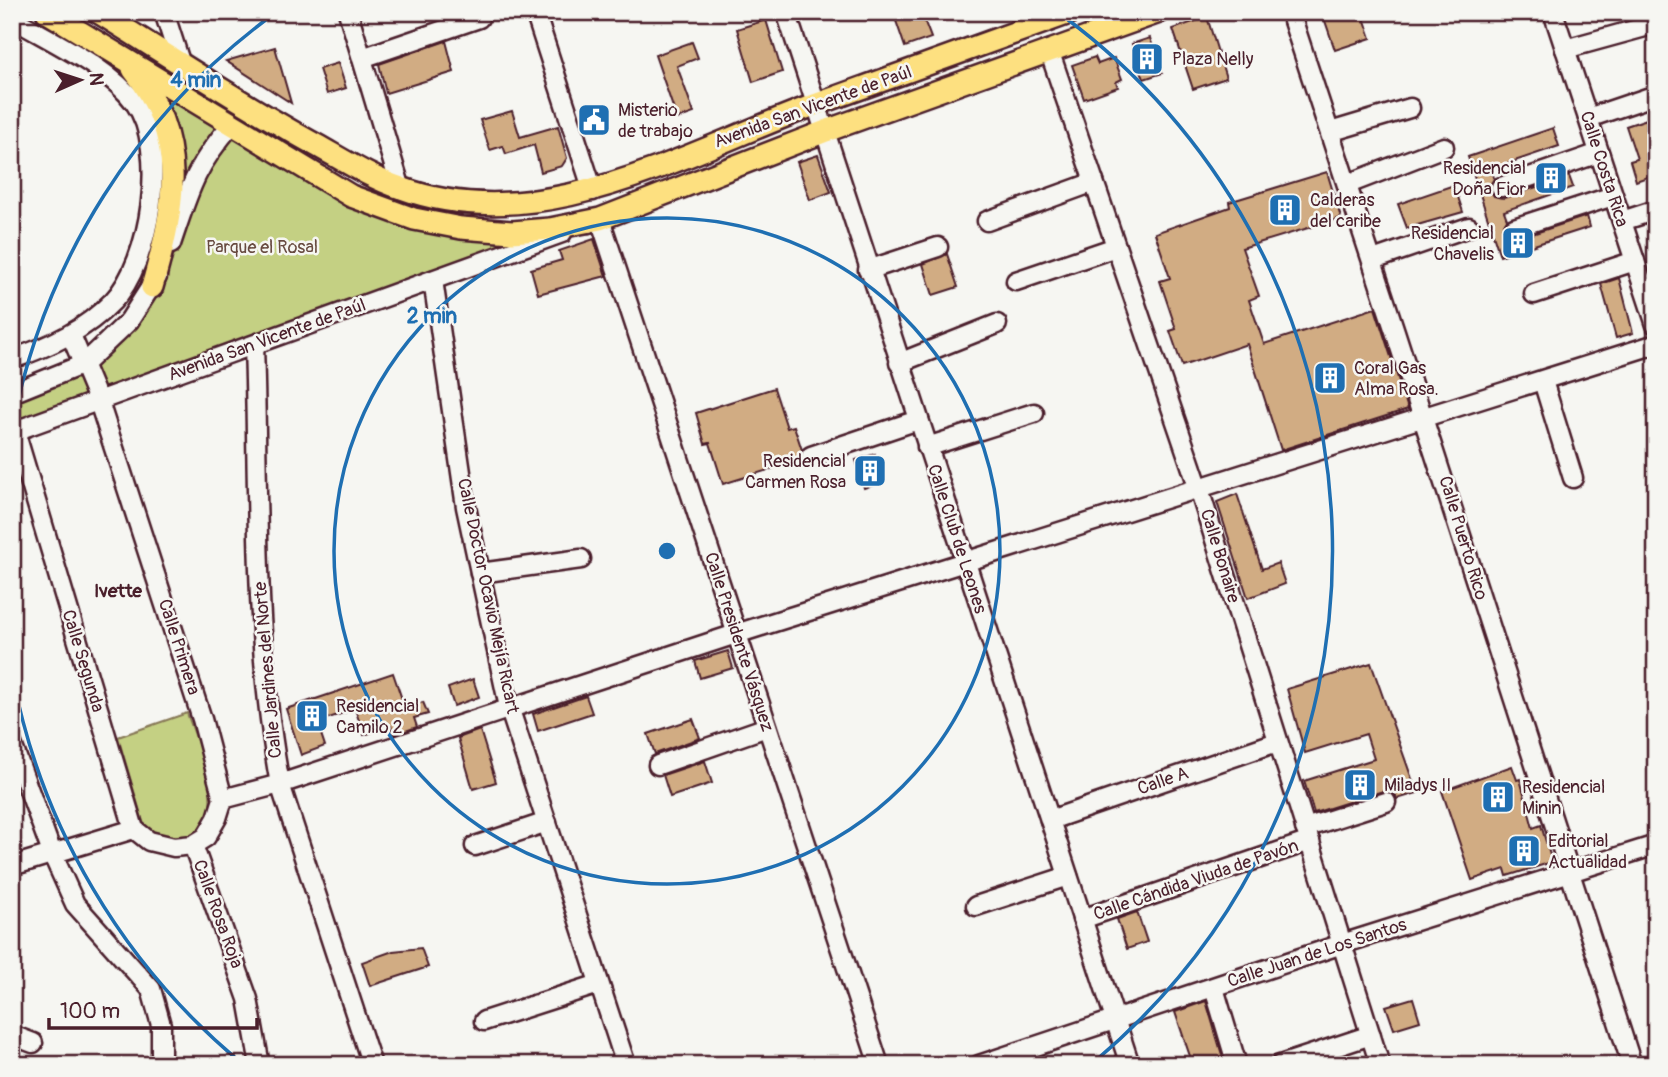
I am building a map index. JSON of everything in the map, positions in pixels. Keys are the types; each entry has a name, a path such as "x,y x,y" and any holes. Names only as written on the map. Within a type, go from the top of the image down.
{"main road":[{"name":"Avenida San Vicente de Paúl","path":"47,12 351,196 414,219 461,229 512,232 550,229 600,219 825,131 1159,12"},
{"name":"Avenida San Vicente de Paúl","path":"99,12 271,120 401,188 444,198 496,203 545,200 593,191 1040,17 1072,12"},
{"path":"126,59 150,90 164,119 173,167 169,228 152,287"}],"street":[{"path":"164,12 181,65"},
{"path":"348,12 401,188"},
{"path":"535,12 593,191"},
{"name":"Calle Club de Leones","path":"786,12 868,270 1130,1065"},
{"name":"Calle Puerto Rico","path":"1290,12 1426,419 1568,874 1632,1065"},
{"name":"Calle Costa Rica","path":"1553,12 1656,325"},
{"path":"12,18 117,82 137,105 147,130 152,174 150,211 136,261 115,299 71,335 12,359"},
{"path":"362,58 479,18"},
{"path":"1565,49 1656,24"},
{"name":"Calle Bonaire","path":"1049,50 1199,489 1380,1065"},
{"path":"1588,118 1656,95"},
{"path":"1331,132 1410,108"},
{"path":"12,393 84,363 130,321 167,258 194,175 205,155 232,124"},
{"path":"1348,184 1444,147"},
{"path":"1501,187 1599,153"},
{"path":"987,221 1094,182"},
{"path":"1514,228 1614,196"},
{"path":"1622,221 1656,210"},
{"name":"Avenida San Vicente de Paúl","path":"13,431 600,219"},
{"name":"Calle Presidente Vásquez","path":"600,219 879,1065"},
{"path":"1373,260 1469,227"},
{"path":"868,270 938,247"},
{"path":"1016,281 1116,247"},
{"path":"1534,294 1635,261"},
{"name":"Calle Doctor Ocavio Mejía Ricart","path":"433,280 466,507 509,707 626,1065"},
{"path":"899,363 997,324"},
{"name":"Calle Primera","path":"71,335 99,402 202,719 223,799"},
{"path":"12,866 134,829 149,841 174,847 193,845 206,837 217,818 223,799 280,784 736,634 1426,419 1656,344"},
{"name":"Calle Jardines del Norte","path":"254,345 260,618 268,709 280,784 372,1065"},
{"path":"1543,380 1573,478"},
{"path":"927,447 1034,413"},
{"path":"811,456 918,420"},
{"name":"Calle Segunda","path":"13,431 134,829"},
{"path":"480,573 581,559"},
{"path":"658,765 767,727"},
{"name":"Calle A","path":"1049,820 1277,742"},
{"path":"12,744 52,853 75,904 151,989 161,1025 161,1065"},
{"name":"Calle Cándida Viuda de Pavón","path":"1082,919 1386,802"},
{"path":"475,846 547,822"},
{"name":"Calle Rosa Roja","path":"193,845 248,999 260,1065"},
{"name":"Calle Juan de Los Santos","path":"979,1065 1342,944 1656,845"},
{"path":"976,906 1068,876"},
{"path":"484,1021 599,984"},
{"path":"1214,988 1237,1065"},
{"path":"12,1035 33,1044"},
{"path":"1280,1065 1371,1035"}],"green space":[{"path":"160,91 219,127 191,163 180,195"},
{"name":"Parque el Rosal","path":"231,132 451,236 509,244 12,422 12,397 79,373 161,278 171,263 193,196"},
{"path":"187,713 208,779 209,813 202,826 189,835 171,838 144,825 118,737"}],"building":[{"path":"893,12 921,12 931,38 905,47"},
{"path":"1322,12 1362,12 1371,38 1335,50"},
{"path":"1207,17 1226,78 1193,89 1173,29"},
{"path":"766,20 782,72 753,82 737,29"},
{"name":"Plaza Nelly","path":"1150,38 1162,73 1144,79 1132,44"},
{"path":"446,41 454,72 386,93 379,64"},
{"path":"692,42 698,58 677,66 694,113 677,119 655,55"},
{"path":"275,47 291,103 226,61"},
{"path":"1095,57 1098,64 1114,58 1122,79 1116,82 1118,87 1084,99 1072,65"},
{"path":"338,63 346,88 327,94 319,69"},
{"path":"512,111 520,137 558,126 567,158 562,166 541,172 534,145 506,154 503,146 490,150 480,120"},
{"path":"1656,116 1656,174 1636,181 1630,161 1637,159 1626,126"},
{"name":"Residencial Doña Fior","path":"1553,128 1559,146 1491,169 1494,178 1490,190 1494,196 1504,198 1569,176 1573,187 1504,211 1507,219 1503,232 1511,239 1517,239 1587,216 1590,227 1500,256 1468,157"},
{"path":"818,155 831,192 810,200 797,162"},
{"path":"1327,172 1341,218 1242,248 1259,296 1249,300 1264,344 1375,308 1408,409 1281,450 1247,344 1182,366 1170,331 1176,329 1160,281 1170,278 1155,233 1230,207 1229,202"},
{"path":"1454,185 1463,212 1407,228 1398,204"},
{"path":"594,239 606,276 538,294 531,269 562,260 559,251"},
{"path":"947,254 958,287 933,295 923,264"},
{"path":"1619,278 1633,333 1616,338 1601,284"},
{"path":"774,388 787,428 794,426 802,450 800,460 723,484 710,443 705,444 696,413"},
{"name":"Residencial Carmen Rosa","path":"875,454 883,482 864,488 856,460"},
{"path":"1237,494 1262,569 1278,563 1285,584 1248,598 1217,502"},
{"path":"728,651 733,668 700,678 695,661"},
{"path":"1371,663 1417,793 1397,799 1394,790 1383,791 1314,813 1304,781 1374,759 1366,734 1305,753 1287,689"},
{"name":"Residencial Camilo 2","path":"393,673 405,708 423,702 428,714 414,718 417,727 394,735 391,726 364,735 355,709 317,722 325,746 301,755 286,709"},
{"path":"473,679 479,697 454,706 448,688"},
{"path":"586,696 592,713 538,731 533,714"},
{"path":"693,719 700,738 655,754 648,734"},
{"path":"480,730 496,782 473,789 458,738"},
{"path":"705,761 712,783 670,797 663,775"},
{"path":"1512,766 1517,780 1520,779 1533,828 1541,825 1552,862 1507,876 1505,869 1472,880 1442,791"},
{"path":"1137,912 1147,942 1127,949 1117,919"},
{"path":"421,948 428,967 370,986 362,962 393,951"},
{"path":"1413,998 1420,1021 1394,1029 1386,1006"},
{"path":"1206,1001 1225,1065 1193,1065 1175,1012"}],"place":[{"name":"Plaza Nelly","path":"1147,59"},
{"name":"Misterio de trabajo","path":"594,120"},
{"name":"Residencial Doña Fior","path":"1551,178"},
{"name":"Calderas del caribe","path":"1285,210"},
{"name":"Residencial Chavelis","path":"1518,243"},
{"name":"Coral Gas Alma Rosa.","path":"1330,378"},
{"name":"Residencial Carmen Rosa","path":"870,471"},
{"name":"Residencial Camilo 2","path":"312,716"},
{"name":"Miladys II","path":"1360,785"},
{"name":"Residencial Minin","path":"1498,797"},
{"name":"Editorial Actualidad","path":"1524,851"}],"district":[{"name":"Ivette","path":"118,591"}]}
